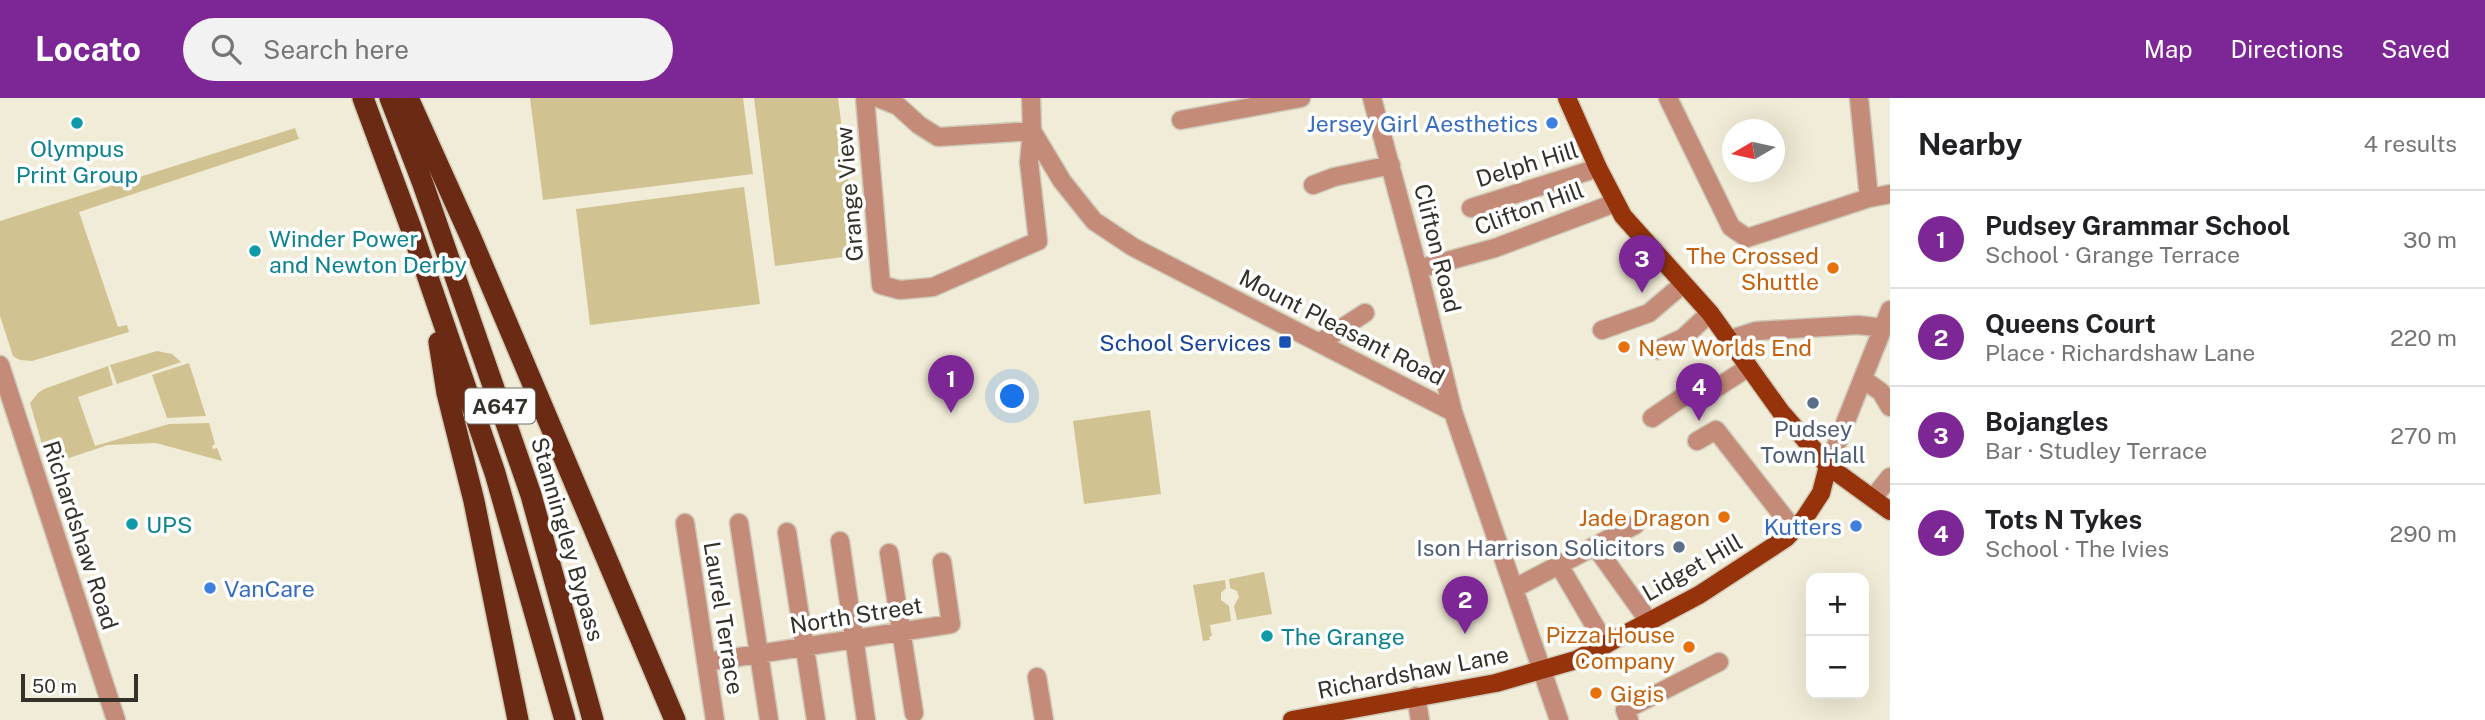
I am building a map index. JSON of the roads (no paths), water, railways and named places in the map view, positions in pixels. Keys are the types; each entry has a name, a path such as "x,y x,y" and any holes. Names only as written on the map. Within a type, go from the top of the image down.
{"highway":[{"name":"A647","path":"363,98 495,473 565,720"},
{"name":"Stanningley Bypass","path":"390,98 423,184 531,495 593,720"},
{"path":"408,98 471,238 675,720"},
{"path":"431,287 447,393 474,501 519,720"}],"main road":[{"path":"1567,98 1623,216 1710,313 1781,412 1828,466 1890,511"},
{"name":"Lidget Hill","path":"1543,671 1576,660 1699,595 1786,538 1804,519 1821,493 1828,466"},
{"name":"Richardshaw Lane","path":"1292,720 1496,683 1543,671"}],"street":[{"name":"Grange View","path":"865,98 881,285 900,290 933,287 1038,241 1028,162 1032,131"},
{"path":"878,98 898,106 919,125 938,137 1032,131"},
{"name":"Mount Pleasant Road","path":"1031,98 1032,131 1062,181 1094,221 1133,247 1453,412 1559,720"},
{"path":"1181,120 1301,98"},
{"name":"Clifton Road","path":"1372,98 1453,412"},
{"path":"1668,98 1731,228 1747,238 1869,198 1890,194"},
{"path":"1859,98 1869,198"},
{"path":"1313,185 1334,177 1391,165"},
{"name":"Delph Hill","path":"1471,208 1598,168"},
{"name":"Clifton Hill","path":"1418,269 1494,248 1615,204"},
{"path":"1602,330 1649,313 1683,284"},
{"path":"1828,466 1890,310"},
{"path":"1318,343 1365,313"},
{"path":"1657,350 1683,338 1710,313"},
{"path":"1731,339 1756,331 1857,325 1884,328"},
{"name":"Richardshaw Road","path":"0,365 116,720"},
{"path":"1652,418 1690,392 1710,392 1749,368"},
{"path":"1863,379 1881,392 1890,407"},
{"path":"0,424 20,428"},
{"path":"1698,441 1716,430 1794,530"},
{"path":"1873,498 1890,477"},
{"name":"Laurel Terrace","path":"685,523 715,720"},
{"path":"739,523 769,720"},
{"path":"1515,588 1635,525"},
{"path":"787,532 816,720"},
{"path":"840,541 866,720"},
{"path":"1595,546 1648,620"},
{"path":"889,553 914,713"},
{"name":"North Street","path":"706,662 951,624 942,562"},
{"path":"1559,565 1606,645"},
{"path":"1629,720 1625,710 1718,662"},
{"path":"1037,677 1044,720"},
{"path":"1416,696 1420,720"}],"place":[{"name":"Olympus Print Group","path":"77,123"},
{"name":"Jersey Girl Aesthetics","path":"1552,123"},
{"name":"Winder Power and Newton Derby","path":"255,251"},
{"name":"The Crossed Shuttle","path":"1833,268"},
{"name":"Bojangles","path":"1642,293"},
{"name":"School Services","path":"1285,342"},
{"name":"New Worlds End","path":"1624,347"},
{"name":"Pudsey Town Hall","path":"1813,403"},
{"name":"Pudsey Grammar School","path":"951,413"},
{"name":"Tots N Tykes","path":"1699,421"},
{"name":"Jade Dragon","path":"1724,517"},
{"name":"UPS","path":"132,524"},
{"name":"Kutters","path":"1856,526"},
{"name":"Ison Harrison Solicitors","path":"1679,547"},
{"name":"VanCare","path":"210,588"},
{"name":"Queens Court","path":"1465,634"},
{"name":"The Grange","path":"1267,636"},
{"name":"Pizza House Company","path":"1689,647"},
{"name":"Gigis","path":"1596,693"}]}
